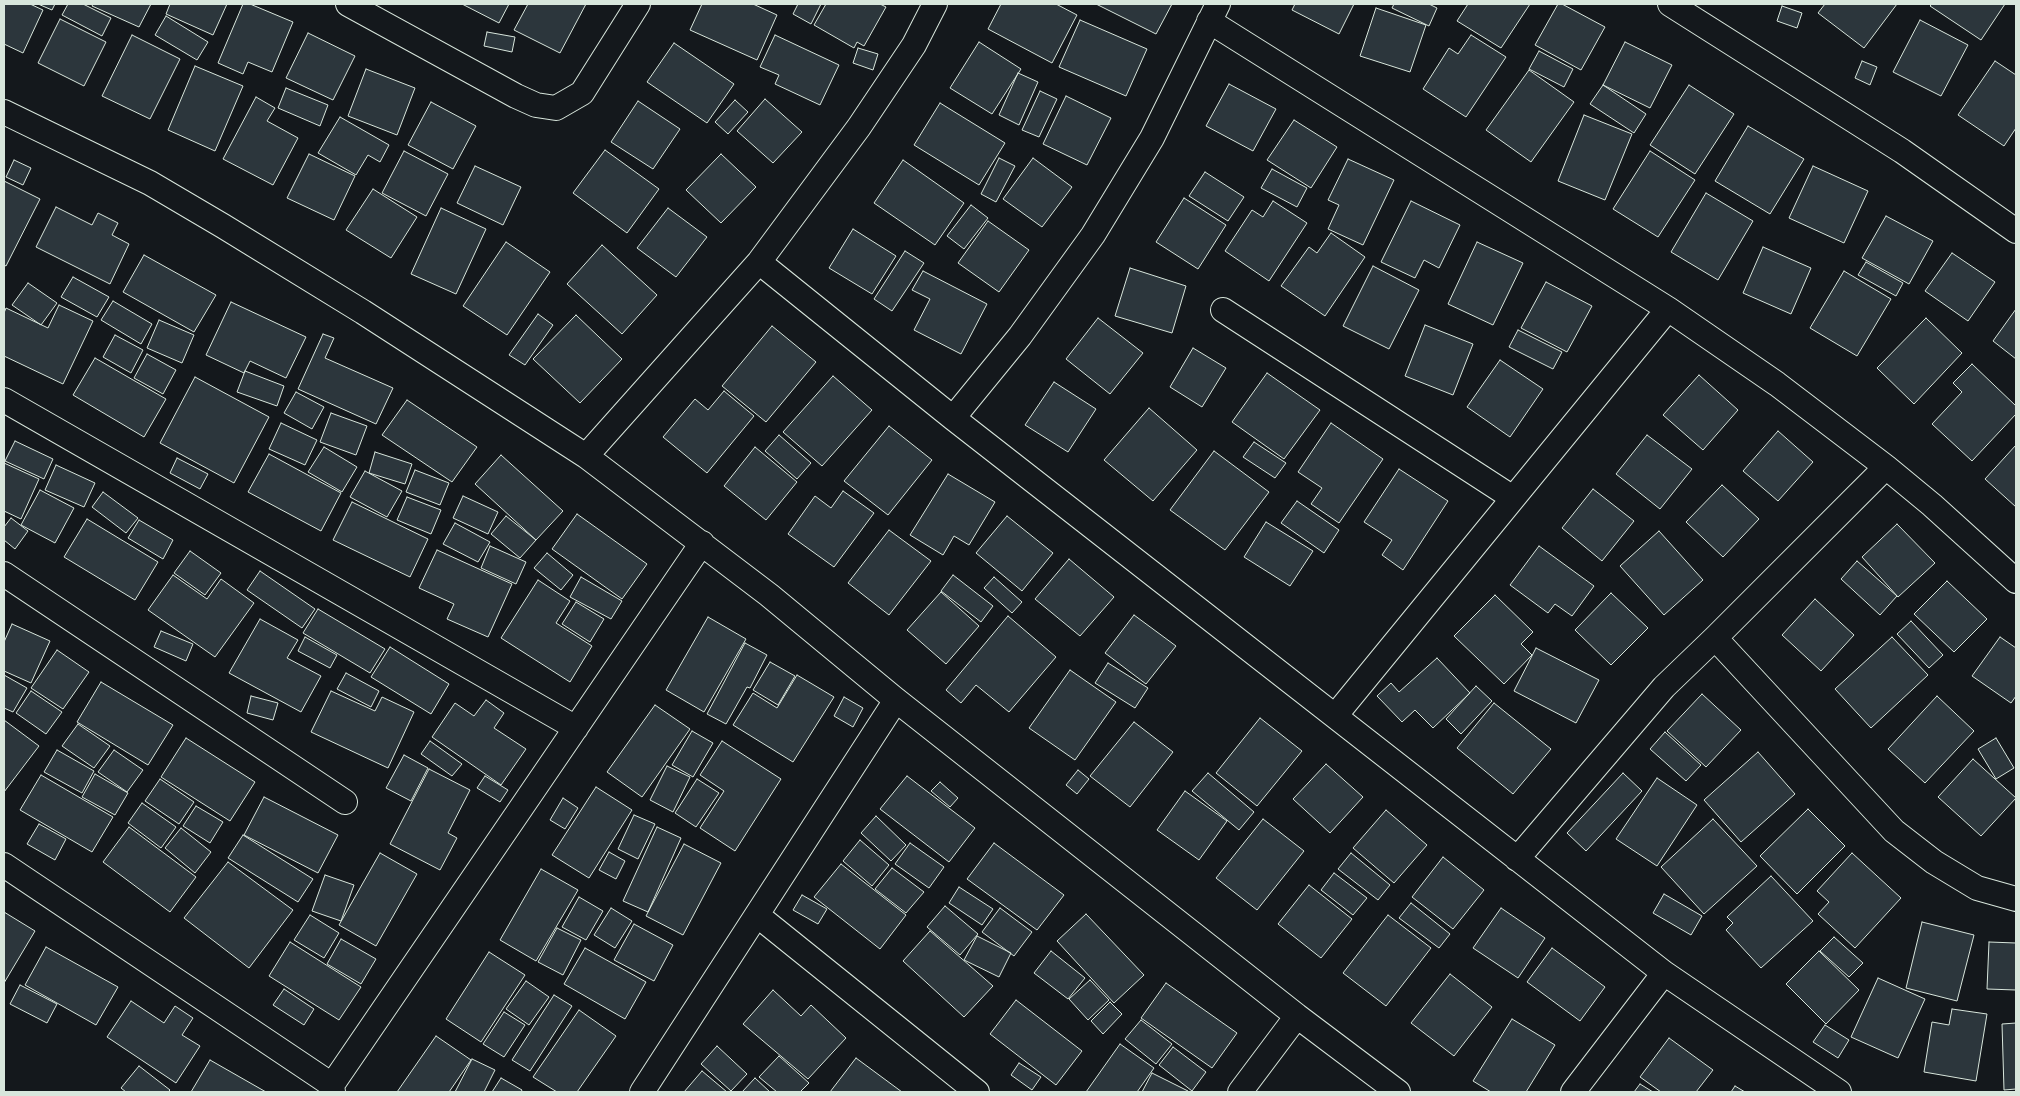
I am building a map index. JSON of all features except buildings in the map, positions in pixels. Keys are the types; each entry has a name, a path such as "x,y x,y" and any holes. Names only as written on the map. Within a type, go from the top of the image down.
{"street":[{"path":"348,4 516,96 536,106 556,108 582,93 638,4"},
{"path":"586,456 759,262 859,127 914,45 935,4"},
{"path":"1670,4 1902,151 2016,231"},
{"path":"952,418 1020,336 1093,235 1152,138 1214,12 1668,309 1777,384 1886,467 1932,505 2016,581"},
{"path":"4,112 150,183 223,226 371,317 586,456 769,594 896,700 1297,1016 1398,1092"},
{"path":"759,262 952,418 1664,973 1838,1092"},
{"path":"1335,716 1668,309"},
{"path":"1223,310 1513,498"},
{"path":"4,400 576,728"},
{"path":"1517,859 1664,687 1886,467"},
{"path":"4,865 333,1089 702,544"},
{"path":"4,574 345,802"},
{"path":"1715,638 1894,831 1934,862 1977,888 2016,899"},
{"path":"642,1092 896,700"},
{"path":"757,915 977,1092"},
{"path":"1572,1092 1664,973"},
{"path":"1240,1092 1297,1016"}]}
